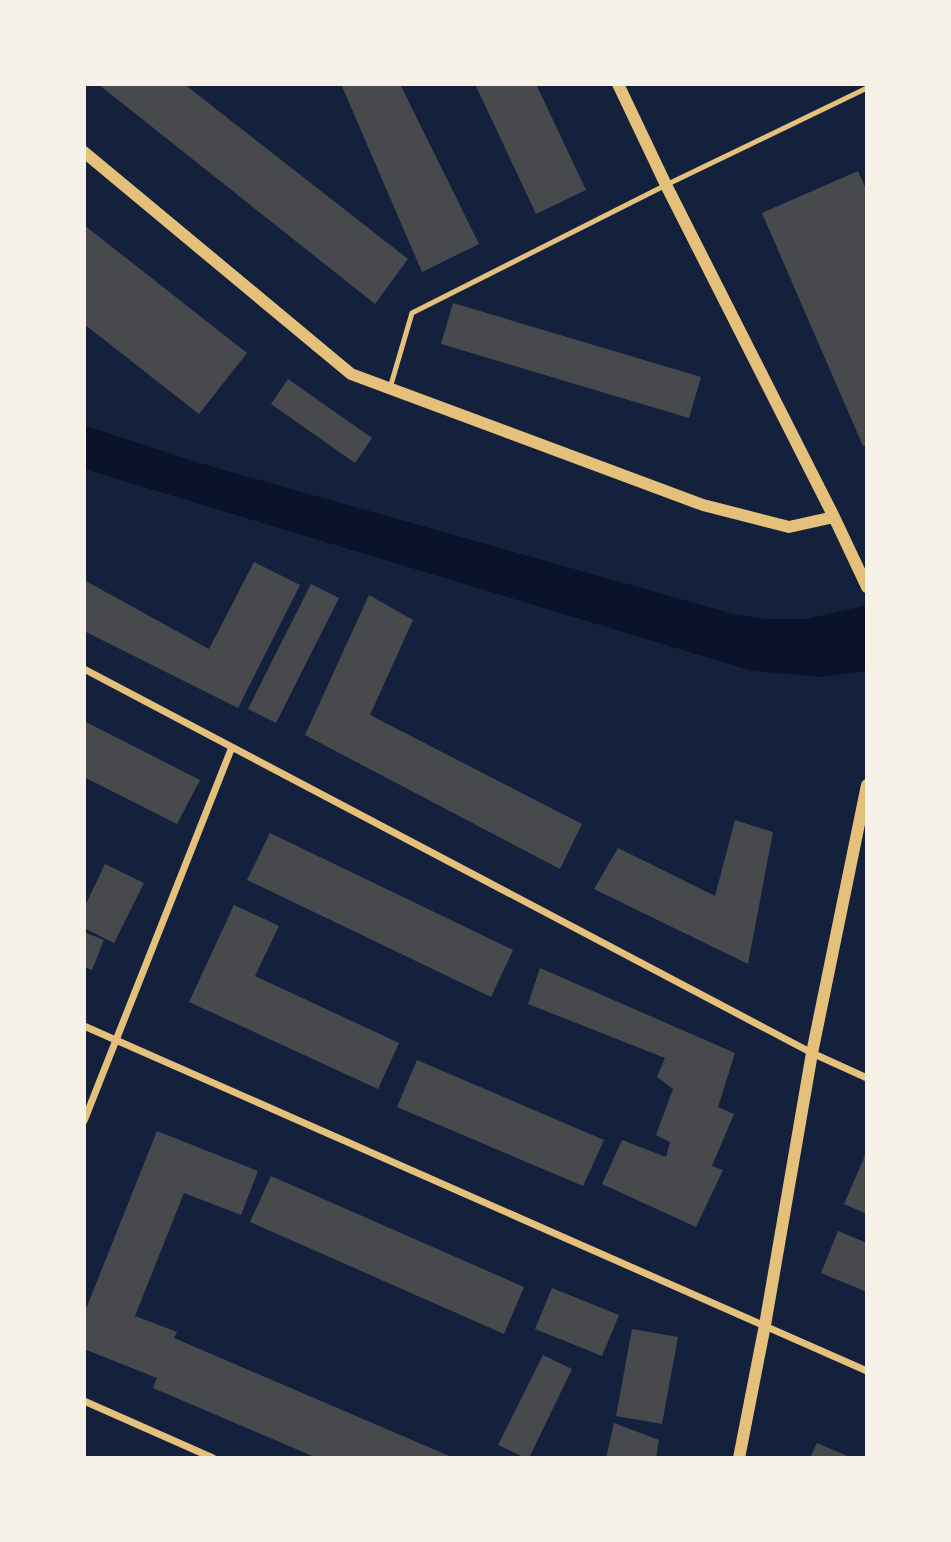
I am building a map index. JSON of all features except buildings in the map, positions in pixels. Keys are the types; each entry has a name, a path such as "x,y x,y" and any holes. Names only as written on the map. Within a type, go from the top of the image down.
{"street":[{"path":"618,84 867,587"},
{"path":"84,152 351,374 703,505 789,527 834,517"},
{"path":"84,669 812,1054 867,1078"},
{"path":"84,1121 232,747"},
{"path":"739,1458 812,1054 867,785"},
{"path":"84,1026 867,1371"},
{"path":"84,1401 213,1458"}],"lane":[{"path":"390,388 412,313 666,185 867,88"}],"water":[{"path":"84,425 196,462 737,615 769,619 806,619 867,605 867,671 821,677 752,671 84,469"}]}
